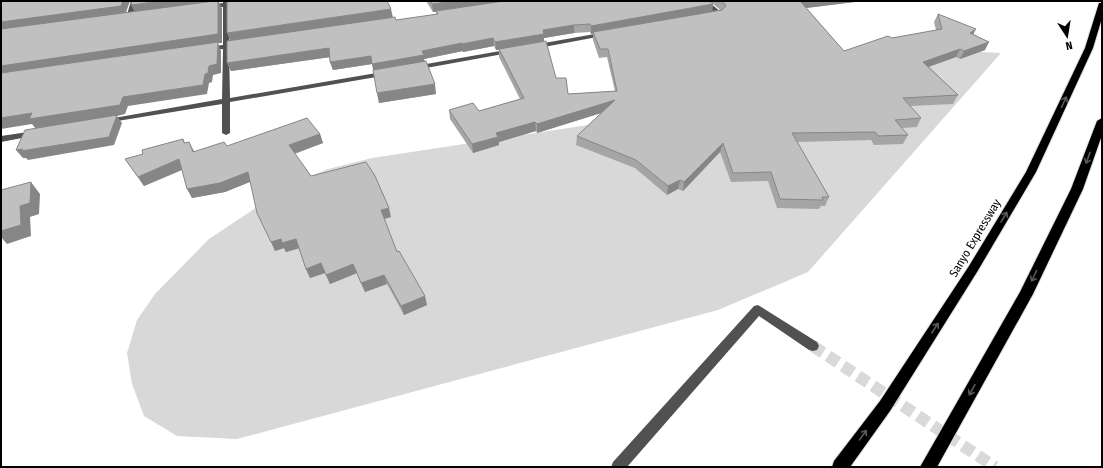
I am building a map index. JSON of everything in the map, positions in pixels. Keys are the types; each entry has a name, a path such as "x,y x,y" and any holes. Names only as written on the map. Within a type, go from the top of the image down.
{"highway":[{"name":"Sanyo Expressway","path":"840,467 885,406 969,276 1031,172 1089,48 1102,5"},
{"path":"928,467 1026,294 1077,189 1102,121"}],"street":[{"path":"134,1 126,18 137,17"},
{"path":"203,8 226,3 254,1"},
{"path":"704,1 720,14 704,17"},
{"path":"226,3 226,133"},
{"path":"102,122 227,102 610,34"},
{"path":"202,50 249,43"},
{"path":"1,139 40,132"},
{"path":"618,467 758,309 813,346"}],"shaded area":[{"path":"922,49 1001,53 808,272 718,310 237,439 177,436 144,416 132,384 127,353 137,320 155,294 209,239 290,185 328,169 372,158 653,115"}],"building":[{"path":"1,1 123,1 121,6 1,22"},
{"path":"132,1 161,1 131,5"},
{"path":"218,1 218,34 1,66 1,29"},
{"path":"227,1 387,1 391,9 227,33"},
{"path":"430,1 455,1 432,4"},
{"path":"504,1 709,1 713,4 591,26 590,24 574,25 543,30 544,34 495,42 493,38 462,43 422,51 424,55 372,64 371,56 330,62 329,48 227,63 227,41 395,17 396,20 438,14 436,11"},
{"path":"721,1 800,1 844,51 888,36 892,38 942,29 938,14 976,29 970,33 989,42 964,51 960,49 923,62 958,95 903,98 921,118 895,120 908,135 878,136 875,132 792,133 829,197 822,197 823,200 780,199 771,172 733,173 723,143 684,182 680,180 668,186 636,160 577,136 615,100 537,124 535,122 496,133 498,137 472,144 449,110 473,103 479,111 524,98 499,49 546,41 556,78 566,78 568,94 617,91 608,49 600,49 593,32 722,10 726,5"},
{"path":"218,42 217,64 209,66 208,73 205,74 203,85 123,97 120,105 29,119 32,113 1,118 1,73"},
{"path":"426,61 435,84 377,93 373,70"},
{"path":"117,115 109,137 21,151 23,149 16,150 25,130"},
{"path":"307,118 320,134 289,145 311,176 366,162 375,176 389,208 381,210 397,252 399,251 425,296 401,306 384,275 361,283 353,264 326,275 321,263 306,269 296,239 282,243 281,239 271,242 257,213 248,172 220,183 187,189 179,159 138,177 125,159 143,154 142,150 183,139 184,143 189,142 193,152 224,142 227,146"},
{"path":"31,182 30,203 20,206 21,225 1,231 1,190"}],"tunnel":[{"path":"813,346 995,467"}]}
